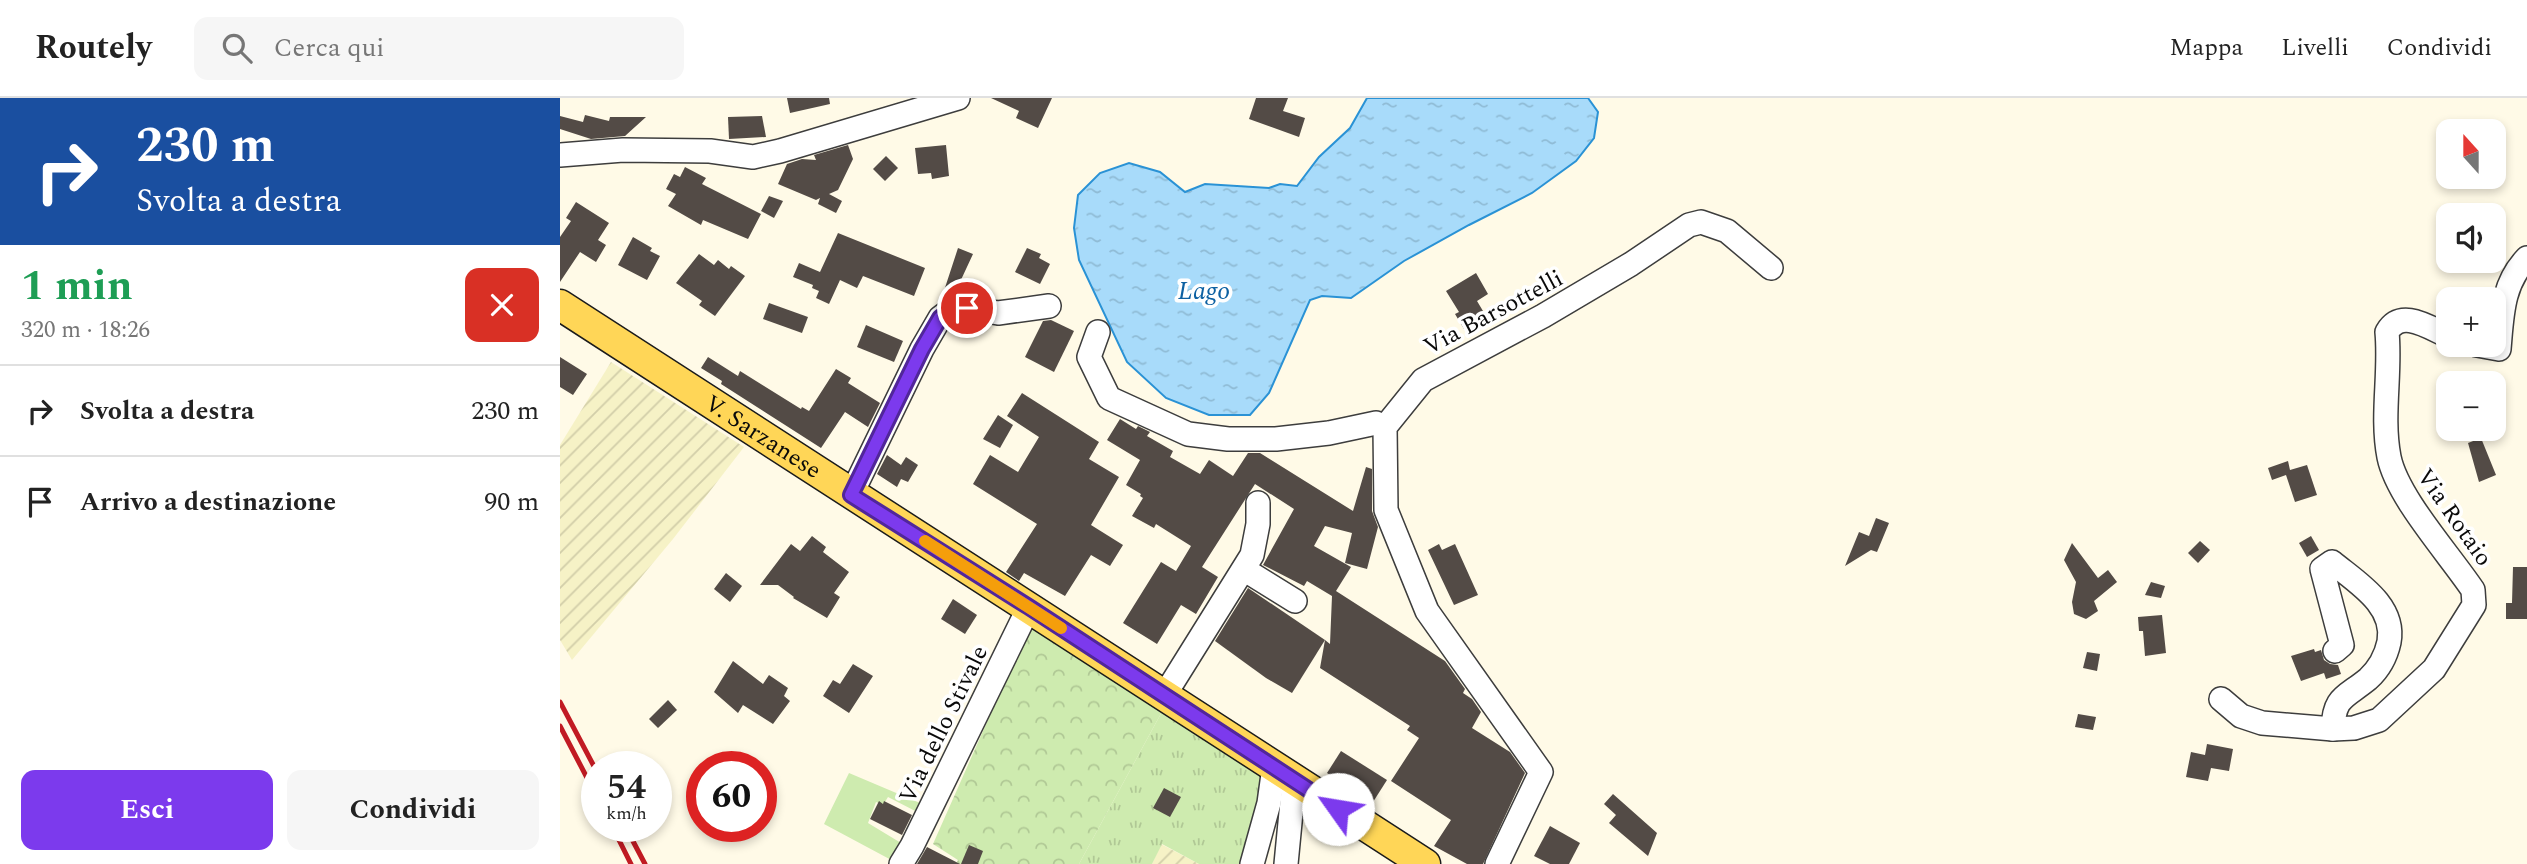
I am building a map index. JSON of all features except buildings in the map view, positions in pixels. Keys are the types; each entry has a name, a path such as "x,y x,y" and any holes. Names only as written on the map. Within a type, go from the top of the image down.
{"main road":[{"name":"V. Sarzanese","path":"560,305 1425,864"}],"street":[{"path":"560,155 623,150 710,151 753,157 958,98"},
{"name":"Via Barsottelli","path":"1385,426 1423,380 1554,310 1689,225 1701,222 1727,231 1771,268"},
{"path":"2506,293 2527,258"},
{"path":"851,495 922,349 940,318 956,306 998,313 1049,306"},
{"name":"Via Rotaio","path":"2221,699 2241,716 2262,723 2333,729 2379,720 2434,669 2474,605 2473,590 2395,477 2389,454 2387,332 2398,320 2414,321 2436,331"},
{"path":"1098,332 1089,357 1109,398 1188,434 1228,439 1276,439 1376,423 1385,426 1386,510 1427,611 1541,772 1497,864"},
{"path":"1164,696 1245,570 1252,555 1258,524 1258,503"},
{"path":"2333,729 2334,709 2345,696 2370,676 2386,656 2391,632 2386,614 2375,598 2332,562 2322,569 2342,645 2335,651"},
{"path":"1245,570 1295,601"},
{"name":"Via dello Stivale","path":"901,864 918,835 1029,607"},
{"path":"1252,864 1269,803 1284,774"},
{"path":"1284,774 1286,864"}],"shaded area":[{"path":"611,362 744,447 673,539 572,660 560,640 560,445"},
{"path":"1161,844 1199,864 1152,864"}],"green space":[{"path":"1030,625 1164,708 1079,864 956,864 958,860 933,844"},
{"path":"1164,708 1266,776 1245,864 1199,864 1162,844 1152,864 1079,864"},
{"path":"849,773 927,806 923,815 888,797 883,805 876,802 868,823 906,846 895,862 824,824"}],"water":[{"name":"Lago","path":"1367,98 1588,98 1598,112 1594,138 1576,161 1532,193 1404,261 1351,298 1322,296 1310,300 1269,393 1250,415 1209,415 1166,398 1127,362 1079,260 1074,228 1078,195 1100,173 1129,163 1160,172 1185,192 1205,184 1269,188 1280,184 1297,186 1319,157 1350,128"}],"railway":[{"path":"560,702 586,751"},
{"path":"560,726 581,766"},
{"path":"620,842 631,864"},
{"path":"633,842 645,864"}],"slow traffic":[{"path":"925,541 1061,628"}],"route":[{"path":"967,308 956,306 940,318 922,349 851,495 1029,607 1338,809"}]}
